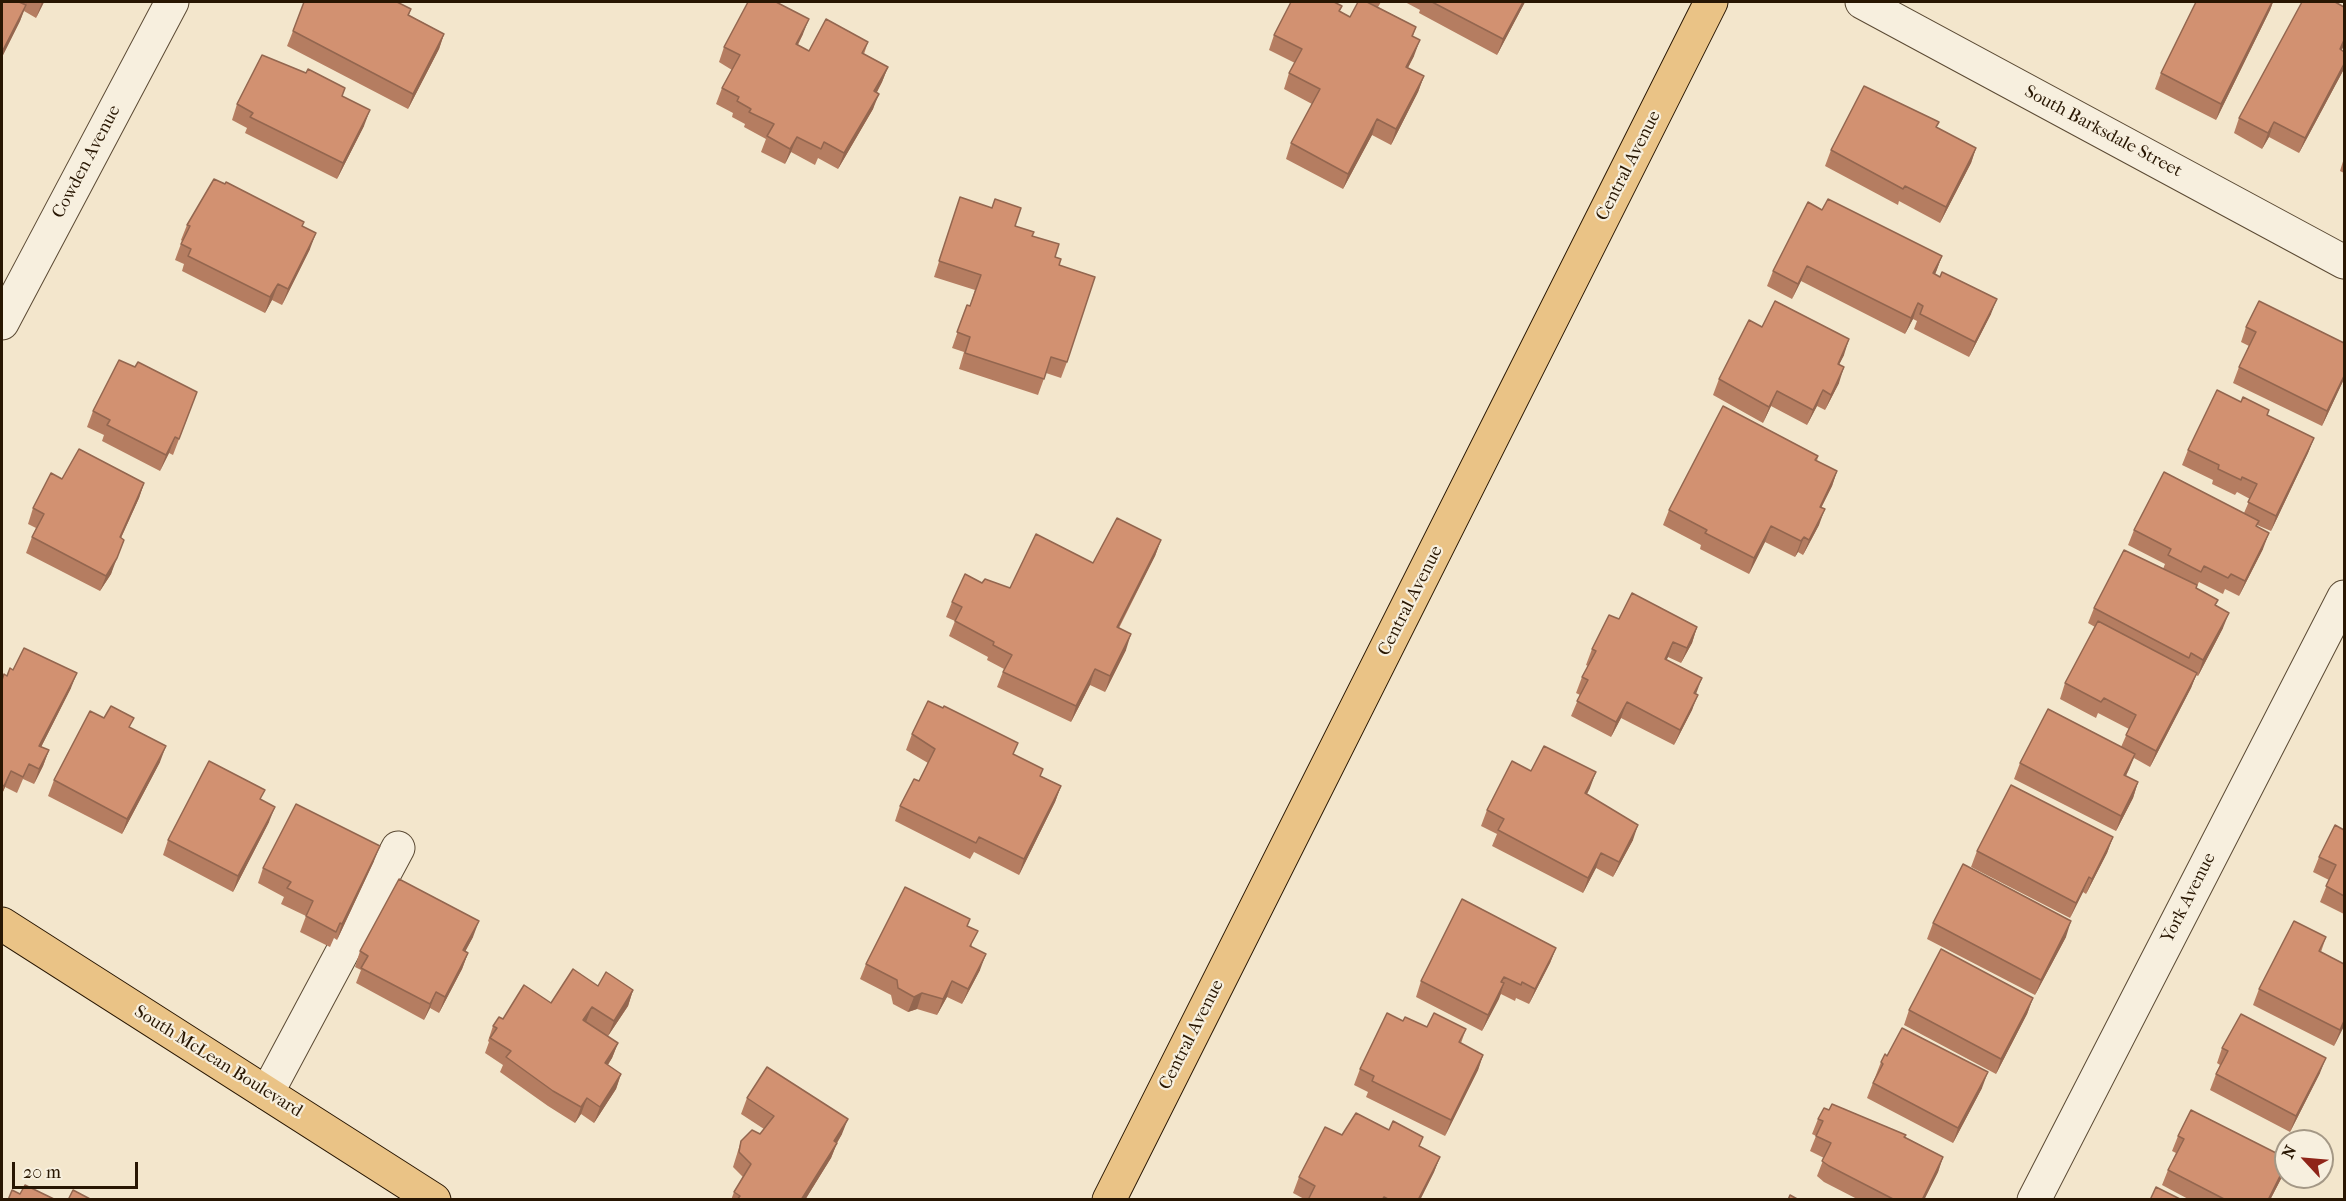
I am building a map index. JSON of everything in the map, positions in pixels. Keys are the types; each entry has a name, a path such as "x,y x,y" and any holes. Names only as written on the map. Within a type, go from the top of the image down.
{"main road":[{"name":"Central Avenue","path":"1109,1200 1712,2"},
{"name":"South McLean Boulevard","path":"2,924 434,1200"}],"street":[{"name":"Cowden Avenue","path":"2,323 172,2"},
{"name":"South Barksdale Street","path":"1862,2 2344,262"},
{"name":"York Avenue","path":"2034,1200 2344,597"},
{"path":"267,1093 398,848"}],"building":[{"path":"2,2 19,2 26,5 2,52"},
{"path":"304,2 397,2 411,9 408,15 444,34 413,94 293,31"},
{"path":"748,2 776,2 809,19 796,44 809,51 826,19 868,42 862,53 888,67 874,91 879,94 844,153 824,142 821,149 797,137 790,149 767,136 774,124 749,112 751,109 737,101 739,97 722,88 740,55 724,47"},
{"path":"1291,2 1334,2 1342,6 1339,11 1350,17 1358,2 1367,2 1416,27 1412,36 1420,40 1406,67 1424,76 1396,129 1377,119 1348,174 1291,143 1320,89 1289,73 1302,49 1274,35"},
{"path":"1432,2 1523,2 1503,39"},
{"path":"2196,2 2272,2 2221,104 2161,73"},
{"path":"2302,2 2335,2 2344,7 2344,40 2340,49 2344,52 2344,64 2305,138 2274,122 2268,133 2239,118"},
{"path":"262,55 306,73 308,69 345,88 342,96 370,110 343,163 250,117 253,113 237,104"},
{"path":"1864,86 1939,122 1936,127 1976,148 1946,207 1905,186 1903,189 1831,150"},
{"path":"214,179 225,184 226,182 304,222 302,226 316,233 288,289 278,284 270,297 188,256 191,249 181,244 190,226 187,225"},
{"path":"960,197 992,208 995,199 1021,208 1015,226 1034,232 1032,236 1059,244 1055,257 1061,259 1059,265 1095,277 1067,362 1051,357 1044,379 965,353 970,337 957,332 967,305 970,306 981,275 939,261"},
{"path":"1828,199 1942,256 1933,273 1940,277 1942,272 1997,299 1975,342 1920,314 1923,306 1918,303 1911,318 1807,266 1798,284 1773,271 1808,202 1822,210"},
{"path":"1775,301 1849,339 1838,364 1844,367 1831,395 1823,390 1813,410 1777,391 1769,407 1719,379 1749,320 1762,327"},
{"path":"2259,301 2344,343 2344,376 2327,411 2239,367 2256,332 2246,327"},
{"path":"119,360 135,367 138,362 197,392 179,439 175,437 166,455 107,425 110,420 93,411"},
{"path":"2217,390 2241,402 2243,397 2269,410 2267,415 2314,438 2276,516 2248,502 2257,484 2242,477 2241,480 2218,469 2219,465 2188,450"},
{"path":"1723,406 1818,456 1815,460 1837,471 1820,507 1825,509 1809,540 1804,537 1801,541 1771,526 1754,558 1705,533 1707,530 1669,510"},
{"path":"79,449 144,483 120,537 124,540 117,558 106,576 32,537 44,514 33,508 51,473 62,479"},
{"path":"2164,472 2259,521 2256,526 2269,533 2245,581 2231,574 2228,578 2204,566 2201,572 2168,555 2171,549 2134,530"},
{"path":"1117,518 1161,540 1117,627 1131,634 1110,676 1095,669 1076,706 1003,672 1012,655 993,645 994,642 955,621 962,607 952,602 965,574 982,583 985,579 1010,588 1036,534 1093,563"},
{"path":"2124,550 2197,585 2196,588 2218,600 2215,605 2229,613 2203,660 2191,653 2189,658 2094,608"},
{"path":"1632,593 1697,627 1687,648 1673,642 1665,659 1702,678 1694,693 1698,695 1680,730 1627,702 1616,722 1577,701 1588,680 1582,677 1596,651 1592,649 1609,615 1619,619"},
{"path":"2098,621 2197,673 2156,751 2126,735 2136,715 2104,698 2101,702 2065,683"},
{"path":"24,648 77,673 39,746 49,750 39,769 29,764 23,777 11,771 4,786 2,785 2,680 4,674 7,676 10,668 13,670"},
{"path":"928,701 943,708 944,706 1018,743 1013,754 1043,769 1040,776 1061,786 1024,859 979,837 976,843 900,806 914,779 919,781 935,749 912,734"},
{"path":"111,706 134,718 129,727 166,746 127,819 54,780 90,711 104,718"},
{"path":"2048,709 2135,754 2124,775 2138,782 2121,816 2020,763"},
{"path":"1544,746 1596,772 1585,793 1638,825 1619,862 1601,853 1588,878 1498,830 1504,819 1487,810 1512,761 1531,771"},
{"path":"209,761 265,790 260,799 275,807 238,876 168,840"},
{"path":"2011,785 2113,837 2092,879 2089,877 2076,903 1977,851"},
{"path":"296,804 380,846 336,932 306,916 313,901 287,888 291,882 263,868"},
{"path":"2335,825 2344,830 2344,896 2326,886 2336,865 2319,857"},
{"path":"1963,864 2071,921 2041,980 1933,923"},
{"path":"399,879 479,921 463,950 468,953 445,997 436,992 430,1004 361,968 368,956 360,951"},
{"path":"905,887 970,919 967,926 978,931 970,946 986,954 968,989 952,981 943,999 922,993 914,997 898,988 897,980 866,964"},
{"path":"1462,899 1556,948 1535,989 1522,982 1521,985 1504,977 1501,982 1504,983 1488,1015 1421,981"},
{"path":"2294,921 2326,937 2319,951 2344,964 2344,1021 2340,1030 2259,989"},
{"path":"1941,949 2033,998 2001,1059 1909,1010"},
{"path":"573,969 598,986 606,972 633,990 614,1021 592,1007 583,1020 618,1043 605,1063 621,1074 600,1107 587,1098 581,1107 553,1091 506,1057 511,1051 490,1038 497,1028 493,1026 499,1017 503,1019 524,985 551,1003"},
{"path":"1387,1013 1403,1021 1405,1017 1427,1027 1434,1013 1466,1029 1459,1042 1483,1055 1451,1120 1372,1081 1374,1076 1360,1069"},
{"path":"2241,1014 2326,1058 2296,1116 2216,1074 2228,1051 2222,1048"},
{"path":"1902,1028 1988,1072 1958,1128 1873,1083 1883,1064 1881,1062 1885,1054 1887,1056"},
{"path":"767,1067 848,1119 834,1141 837,1143 801,1200 737,1200 740,1196 734,1192 751,1164 739,1152 741,1141 752,1130 760,1134 774,1116 747,1098"},
{"path":"1832,1104 1906,1135 1904,1137 1943,1157 1922,1200 1895,1200 1822,1161 1831,1143 1816,1136 1823,1121 1818,1119 1824,1108 1829,1110"},
{"path":"2191,1110 2274,1152 2274,1188 2268,1200 2226,1200 2168,1170 2184,1139 2178,1136"},
{"path":"1356,1113 1389,1130 1393,1121 1423,1137 1419,1146 1440,1157 1418,1200 1390,1200 1384,1197 1382,1200 1308,1200 1315,1186 1299,1177 1325,1127 1342,1135"},
{"path":"25,1185 56,1200 8,1200 12,1190 20,1194"},
{"path":"2156,1187 2182,1200 2150,1200"},
{"path":"73,1190 92,1200 68,1200"},
{"path":"1790,1195 1799,1200 1788,1200"}]}
